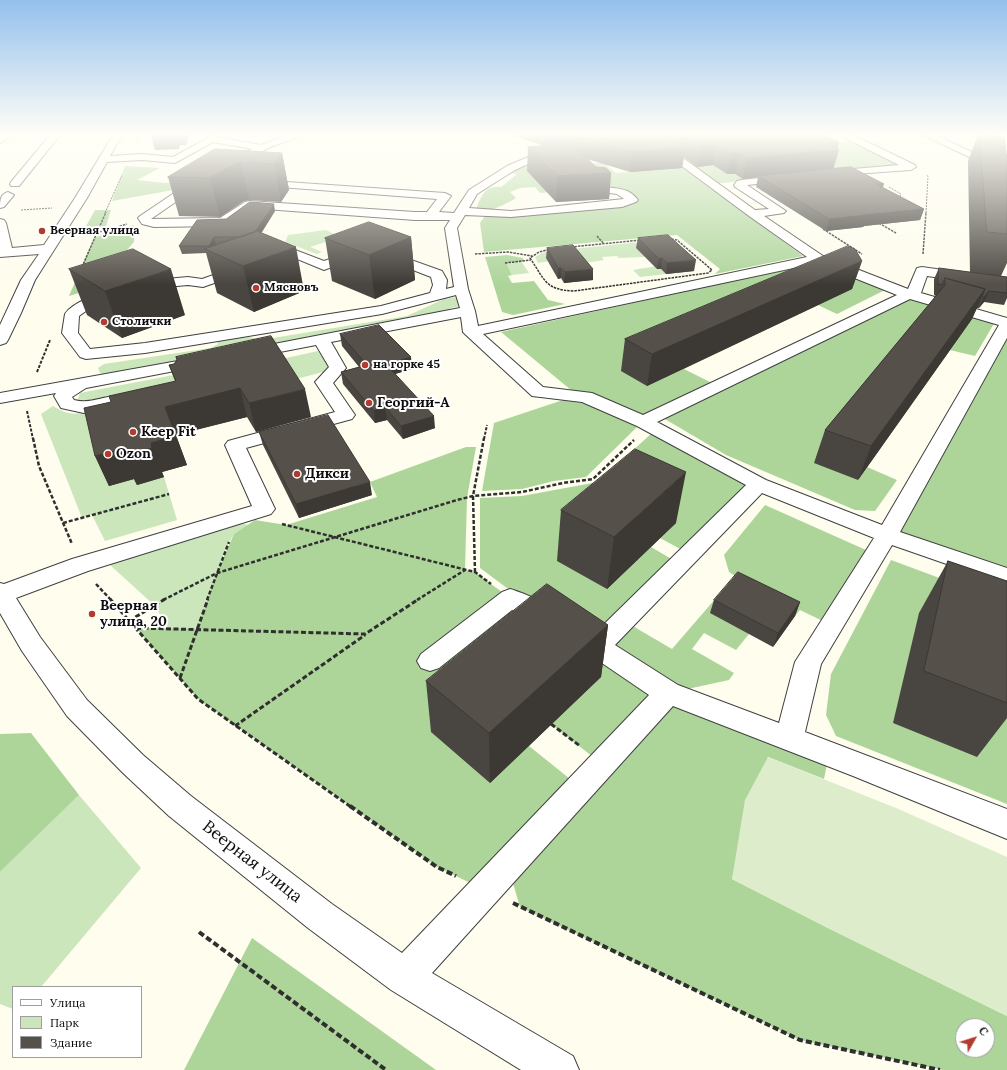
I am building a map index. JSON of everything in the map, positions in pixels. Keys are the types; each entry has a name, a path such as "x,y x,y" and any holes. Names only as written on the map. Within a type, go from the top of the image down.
{"street":[{"path":"0,324 88,185"},
{"path":"195,185 144,218 146,221 154,223 223,222 250,204 415,216 511,214 622,204 632,200 620,191 599,189 595,185"},
{"path":"290,185 445,196 430,215"},
{"path":"485,185 473,192 451,228 461,289 468,311 471,332 538,392 586,397 647,424 759,484 887,535 1007,577"},
{"path":"713,185 818,259 908,294 1007,324 887,535 808,662 789,739"},
{"path":"739,185 780,211"},
{"path":"753,214 780,211"},
{"path":"0,223 3,252 47,249"},
{"path":"435,296 441,287 441,281 437,274 369,250 324,266 290,252 203,283 188,281 146,284 88,303 72,314 70,333 86,354 145,348 382,310 435,296 461,289"},
{"path":"471,332 818,259"},
{"path":"647,424 916,291 922,272 1007,283"},
{"path":"0,340 10,307"},
{"path":"236,355 468,311"},
{"path":"0,594 80,565 250,517 264,509 235,445 346,416 324,382 338,368 321,339"},
{"path":"0,398 214,359"},
{"path":"81,383 62,396 67,404 84,408 139,395"},
{"path":"597,647 759,484"},
{"name":"Веерная улица","path":"0,594 31,644 77,708 133,764 180,806 320,916 404,977 559,1070"},
{"path":"430,661 510,598 571,629 668,693 1007,824"},
{"path":"404,977 668,693"}],"path":[{"path":"79,274 117,185"},
{"path":"885,185 901,194 899,198"},
{"path":"922,272 927,185"},
{"path":"15,210 54,207"},
{"path":"780,211 793,210 862,254"},
{"path":"96,233 144,218"},
{"path":"876,222 896,233"},
{"path":"597,236 604,244"},
{"path":"456,256 508,252 532,256 551,249 661,238 677,240 712,270 708,273 574,292 560,291 550,288 531,260 530,258 532,256"},
{"path":"505,263 531,260"},
{"path":"52,335 28,393 28,416 39,466 80,565 198,699 436,867 800,1040 940,1070"},
{"path":"129,621 154,605 217,573 473,496 522,492 563,483 593,479 647,424"},
{"path":"475,572 473,496 487,425"},
{"path":"63,523 169,494"},
{"path":"180,679 225,550 234,534 250,517 475,572 510,598"},
{"path":"235,726 366,634 465,570"},
{"path":"136,628 366,634"},
{"path":"551,724 602,764"},
{"path":"199,932 386,1070"}],"green space":[{"path":"118,185 178,185 179,189 112,201"},
{"path":"504,185 706,185 803,256 715,274 720,269 677,235 484,252 480,223 487,213 635,200 620,191 599,189 540,193 535,187 520,188 510,192 516,198 487,212 475,212 481,197 486,190 501,187"},
{"path":"95,210 111,210 106,226 85,228"},
{"path":"134,225 134,242 127,250 102,264 98,287 69,296 94,238 114,230"},
{"path":"326,230 341,237 310,247 322,252 317,254 285,242 288,235"},
{"path":"650,241 645,257 602,257 604,260 579,264 549,261 538,263 535,257 542,253 552,251"},
{"path":"507,255 523,258 524,261 506,263 512,275 508,276 512,283 534,281 548,300 565,304 513,315 502,312 485,257"},
{"path":"521,261 529,273 512,275 505,263"},
{"path":"824,261 882,284 883,291 837,314 818,305 684,369 718,386 908,294 996,320 975,356 950,350 867,467 897,480 875,511 855,510 726,455 658,415 643,422 577,395 501,332"},
{"path":"657,266 666,274 640,277 633,270"},
{"path":"463,296 466,305 451,308 443,317 105,375 100,373 98,368 104,364 211,348 218,344 216,339 241,335 257,339 267,339 407,316 444,299"},
{"path":"1007,324 1007,577 887,535"},
{"path":"318,351 331,370 288,381 277,363 286,358"},
{"path":"231,364 234,373 87,401 78,399 80,393"},
{"path":"563,400 597,405 637,427 586,477 554,481 522,489 482,491 494,423"},
{"path":"53,406 64,412 74,414 96,410 135,479 164,477 177,520 105,541 92,515 82,518 41,414"},
{"path":"652,433 750,484 684,551 660,538 607,589 651,547 675,561 596,641 515,594 480,568 480,498 522,496 598,482"},
{"path":"466,447 476,447 467,498 465,570 475,572 510,598 571,629 624,621 672,649 735,576 729,572 724,555 765,505 875,554 831,625 800,610 795,616 734,585 749,634 736,650 704,633 692,649 734,673 729,680 669,693 829,754 824,779 768,757 732,879 1007,1016 1007,1070 943,1070 800,1040 520,907 508,866 485,890 437,867 198,699 136,628 197,629 217,573 234,534 255,520 286,525 377,497 370,482","holes":["551,724 602,764 580,787 529,746"]},
{"path":"238,522 248,525 234,534 225,550 197,629 169,629 154,605 110,565"},
{"path":"891,560 1007,603 1007,804 836,736 826,715 831,674"},
{"path":"31,733 79,795 0,872 0,734"},
{"path":"768,757 896,808 1007,857 1007,1016 732,879 745,800"},
{"path":"79,795 141,868 42,986 12,986 12,1009 0,1004 0,872"},
{"path":"252,938 436,1070 184,1070"}],"building":[{"path":"773,185 878,185 924,209 829,219"},
{"path":"984,185 1007,185 1007,234 987,232"},
{"path":"250,202 274,204 255,232 241,237 214,237 209,246 179,246 197,220 226,219"},
{"path":"369,222 411,237 369,255 325,238"},
{"path":"257,231 296,247 243,266 205,249"},
{"path":"668,235 696,260 667,263 662,258 659,259 638,238"},
{"path":"573,245 593,269 565,272 561,268 558,268 547,248"},
{"path":"848,246 855,249 862,261 652,354 625,339"},
{"path":"133,249 171,269 105,291 69,269"},
{"path":"939,268 1007,277 1007,293 989,291 984,297 982,297 985,289 945,278 942,285 938,284"},
{"path":"945,278 985,289 871,446 825,430 945,285"},
{"path":"379,325 411,357 386,364 434,416 401,426 385,407 374,411 341,372 367,365 340,334"},
{"path":"271,336 305,389 249,403 240,388 165,407 176,436 151,443 152,448 125,455 123,449 95,456 84,408 111,402 109,396 176,381 169,365 174,364 177,360 176,357"},
{"path":"328,415 370,482 296,504 259,432"},
{"path":"635,449 686,472 614,537 561,510"},
{"path":"948,561 1007,581 1007,703 924,671"},
{"path":"738,572 800,602 778,633 714,600"},
{"path":"547,584 608,625 489,733 426,681"}],"place":[{"name":"Веерная улица","path":"42,231"},
{"name":"Мясновъ","path":"256,288"},
{"name":"Столички","path":"104,322"},
{"name":"на горке 45","path":"365,365"},
{"name":"Георгий-А","path":"369,403"},
{"name":"Keep Fit","path":"133,432"},
{"name":"Ozon","path":"108,454"},
{"name":"Дикси","path":"297,474"},
{"name":"Веерная улица, 20","path":"92,614"}]}
